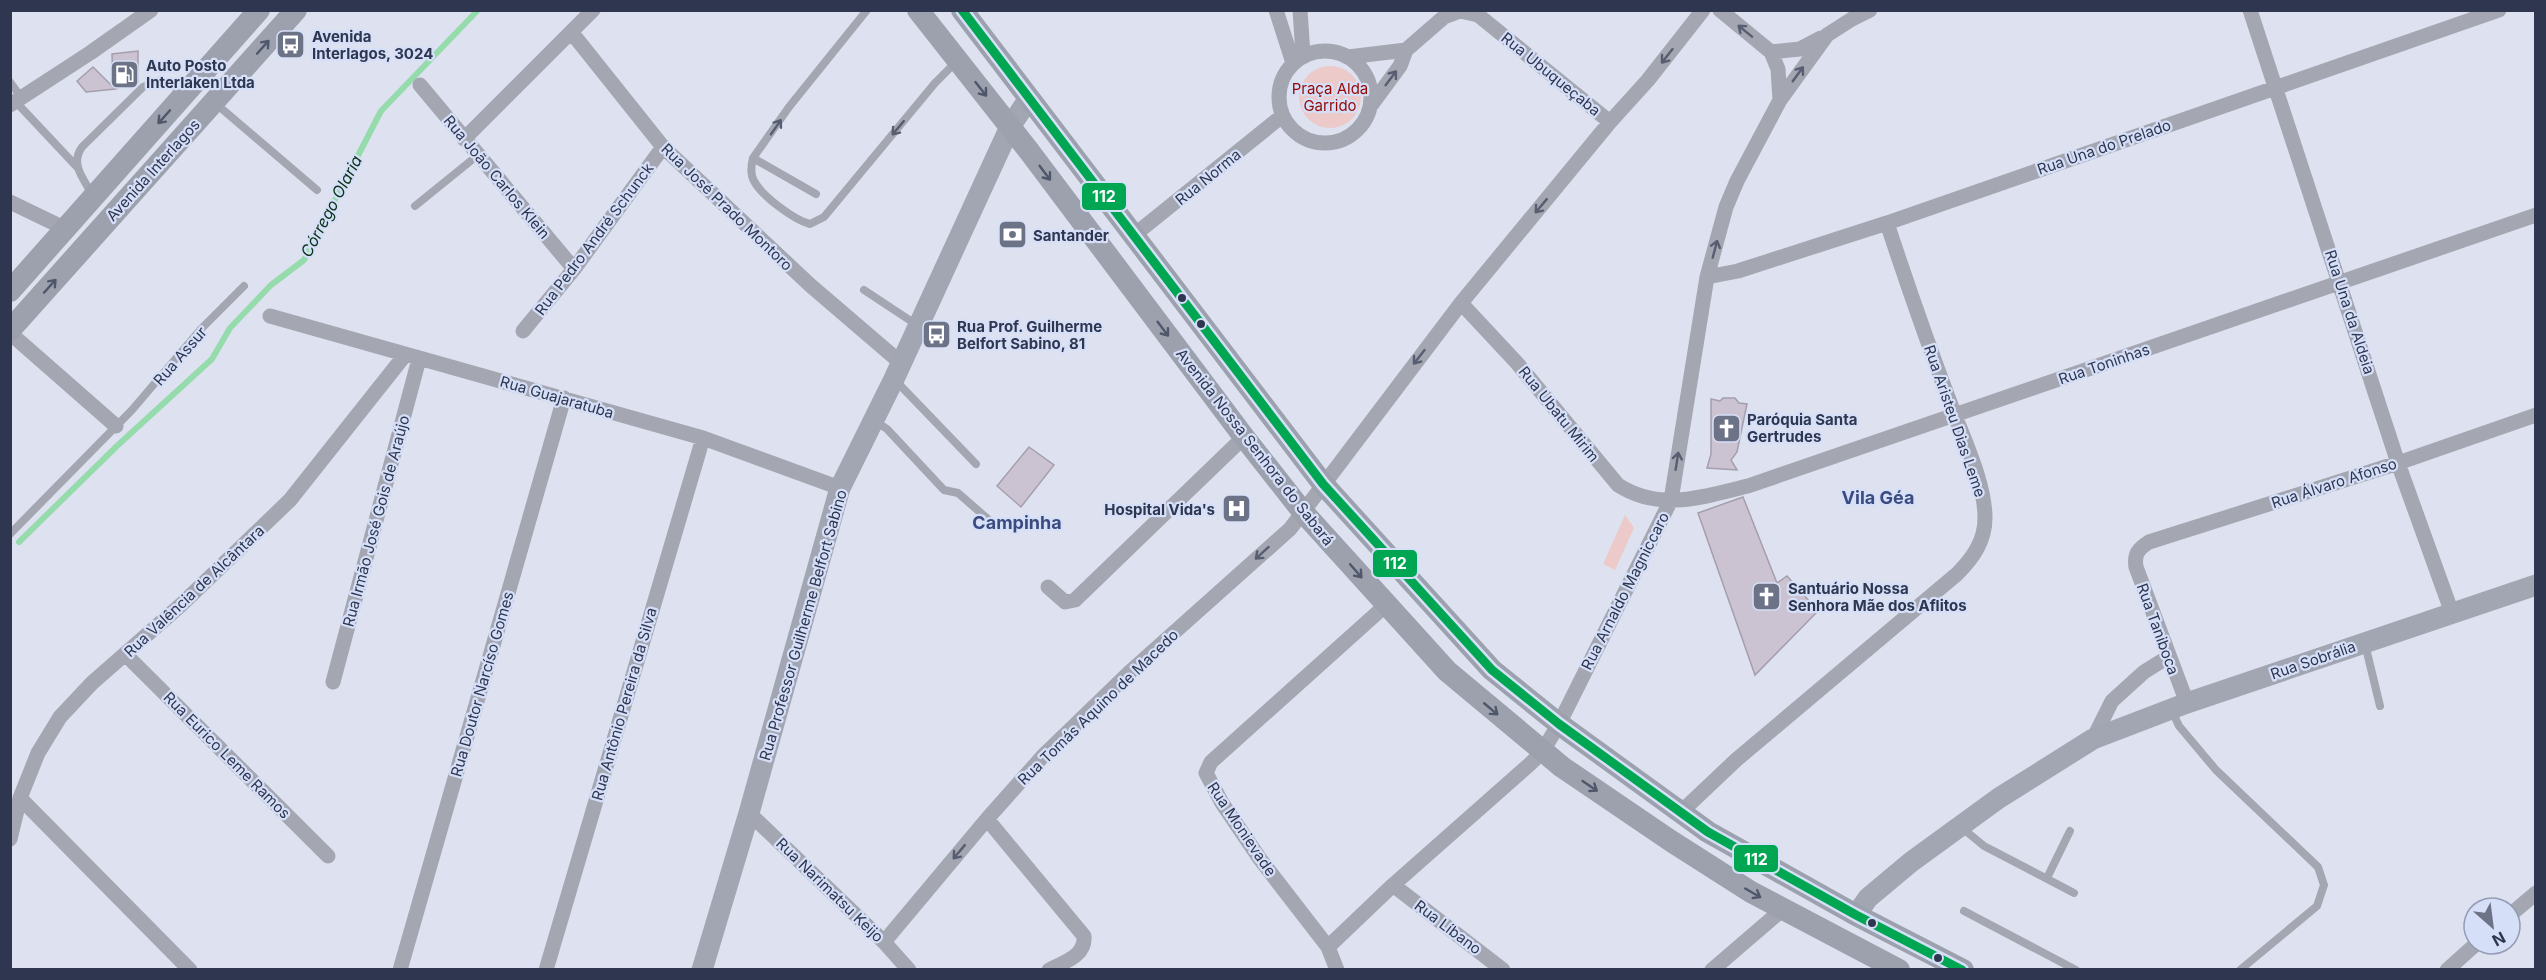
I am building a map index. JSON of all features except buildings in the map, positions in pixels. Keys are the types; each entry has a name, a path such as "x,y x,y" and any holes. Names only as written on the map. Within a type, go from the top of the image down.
{"main road":[{"name":"Avenida Interlagos","path":"10,291 259,10"},
{"name":"Avenida Interlagos","path":"10,332 296,10"},
{"name":"Avenida Nossa Senhora do Sabará","path":"918,10 958,59 1303,512 1447,672 1542,752 1671,841 1783,909 1899,969"},
{"name":"Avenida Nossa Senhora do Sabará","path":"962,10 1323,484 1492,670 1559,724 1680,813 1759,863 1963,969"}],"street":[{"path":"16,101 67,69 151,10"},
{"path":"464,139 593,10"},
{"path":"1276,10 1298,59"},
{"path":"1298,59 1300,10"},
{"name":"Rua Tomás Aquino de Macedo","path":"884,942 1043,756 1132,670 1290,529 1461,303 1610,122 1648,81 1703,10"},
{"path":"1720,10 1771,52 1778,69 1780,100"},
{"name":"Rua Arnaldo Magniccaro","path":"1328,947 1393,885 1542,752 1559,724 1671,500 1707,277 1726,207 1758,137 1780,100 1827,35 1870,10"},
{"name":"Rua Una da Aldeia","path":"2250,10 2341,282 2398,463 2452,613"},
{"name":"Rua Una do Prelado","path":"1707,277 1738,271 1887,223 2499,10"},
{"path":"1406,50 1348,57 1326,51 1298,59 1285,73 1280,85 1278,98 1282,116 1295,134 1309,141 1324,144 1339,142 1353,135 1364,123 1372,104 1400,66 1406,50 1444,17 1460,11"},
{"name":"Rua Ubuqueçaba","path":"1460,11 1478,15 1610,122"},
{"name":"Rua José Prado Montoro","path":"572,33 663,147 810,285 897,371"},
{"path":"1771,52 1800,50 1827,35"},
{"path":"1348,57 1364,72 1369,83 1372,104"},
{"name":"Rua João Carlos Klein","path":"420,85 574,269"},
{"name":"Rua Professor Guilherme Belfort Sabino","path":"702,969 749,813 840,488 1010,127 1029,98"},
{"name":"Rua Norma","path":"1133,237 1282,116"},
{"name":"Rua Pedro André Schunck","path":"523,330 574,269 663,147"},
{"path":"10,202 64,228"},
{"name":"Rua Toninhas","path":"1671,500 1698,499 1748,486 2535,216"},
{"name":"Rua Aristeu Dias Leme","path":"1680,813 1736,760 1957,574 1974,556 1984,531 1984,506 1972,462 1887,223"},
{"name":"Rua Ubatu Mirim","path":"1461,303 1517,363 1618,485 1634,495 1671,500"},
{"name":"Rua Guajaratuba","path":"270,316 703,438 840,488"},
{"path":"10,332 116,426"},
{"name":"Rua Valência de Alcântara","path":"10,839 20,798 38,753 60,717 92,683 126,656 290,500 412,357"},
{"name":"Rua Irmão José Gois de Araújo","path":"333,682 412,357"},
{"name":"Rua Doutor Narcíso Gomes","path":"400,969 564,398"},
{"name":"Rua Álvaro Afonso","path":"2136,553 2149,542 2398,463 2535,415"},
{"path":"1048,587 1065,602 1075,600 1244,437"},
{"name":"Rua Antônio Pereira da Silva","path":"546,969 703,438"},
{"name":"Rua Taniboca","path":"2136,553 2136,567 2168,657 2179,706"},
{"name":"Rua Sobrália","path":"1856,915 1868,898 1911,862 1999,798 2093,739 2179,706 2535,585"},
{"name":"Rua Monievade","path":"1337,969 1328,947 1260,859 1222,803 1206,773 1211,762 1386,605"},
{"name":"Rua Eurico Leme Ramos","path":"126,656 328,856"},
{"path":"2093,739 2112,701 2144,672 2168,657"},
{"path":"20,798 190,969"},
{"name":"Rua Narimatsu Keijo","path":"749,813 884,942 909,969"},
{"path":"987,819 1084,936 1083,947 1079,953 1049,969"},
{"name":"Rua Líbano","path":"1393,885 1503,969"},
{"path":"2522,904 2535,893"},
{"path":"1712,969 1783,909"},
{"path":"2447,969 2462,956"}],"lane":[{"path":"867,10 789,107 753,158 751,175 760,190 801,222 810,224 824,217 935,83 958,59"},
{"path":"77,167 78,153 82,147 143,87 161,80 186,92"},
{"path":"10,82 16,101 77,167 93,196"},
{"path":"214,102 317,190"},
{"path":"416,206 478,155"},
{"path":"753,158 816,194"},
{"name":"Rua Assur","path":"10,534 145,396 201,329 244,286"},
{"path":"864,290 918,326"},
{"path":"897,371 976,464"},
{"path":"874,420 887,429 944,490 958,493 997,527"},
{"path":"2364,643 2380,706"},
{"path":"2179,706 2179,726 2216,770 2318,867 2324,885 2317,906 2240,969"},
{"path":"1960,826 1984,846 2074,892"},
{"path":"2047,878 2070,831"},
{"path":"1964,911 2076,969"}],"green space":[{"name":"Praça Alda Garrido","path":"1330,66 1347,71 1352,75 1356,80 1361,97 1356,114 1352,119 1347,123 1330,128 1313,123 1308,119 1304,114 1299,97 1304,80 1308,75 1313,71"},
{"path":"1625,515 1634,528 1615,570 1603,564"}],"waterway":[{"name":"Córrego Olaria","path":"19,542 118,445 212,359 230,328 271,285 304,260 381,111 478,10"}],"transit line":[{"name":"112","path":"962,10 1323,484 1492,670 1559,724 1708,832 1856,915 1962,970"}],"place":[{"name":"Avenida Interlagos, 3024","path":"291,45"},
{"name":"Auto Posto Interlaken Ltda","path":"125,74"},
{"name":"Santander","path":"1012,235"},
{"name":"Rua Prof. Guilherme Belfort Sabino, 81","path":"936,335"},
{"name":"Paróquia Santa Gertrudes","path":"1726,428"},
{"name":"Hospital Vida's","path":"1236,509"},
{"name":"Santuário Nossa Senhora Mãe dos Aflitos","path":"1767,597"}],"district":[{"name":"Vila Géa","path":"1878,497"},
{"name":"Campinha","path":"1017,522"}]}
